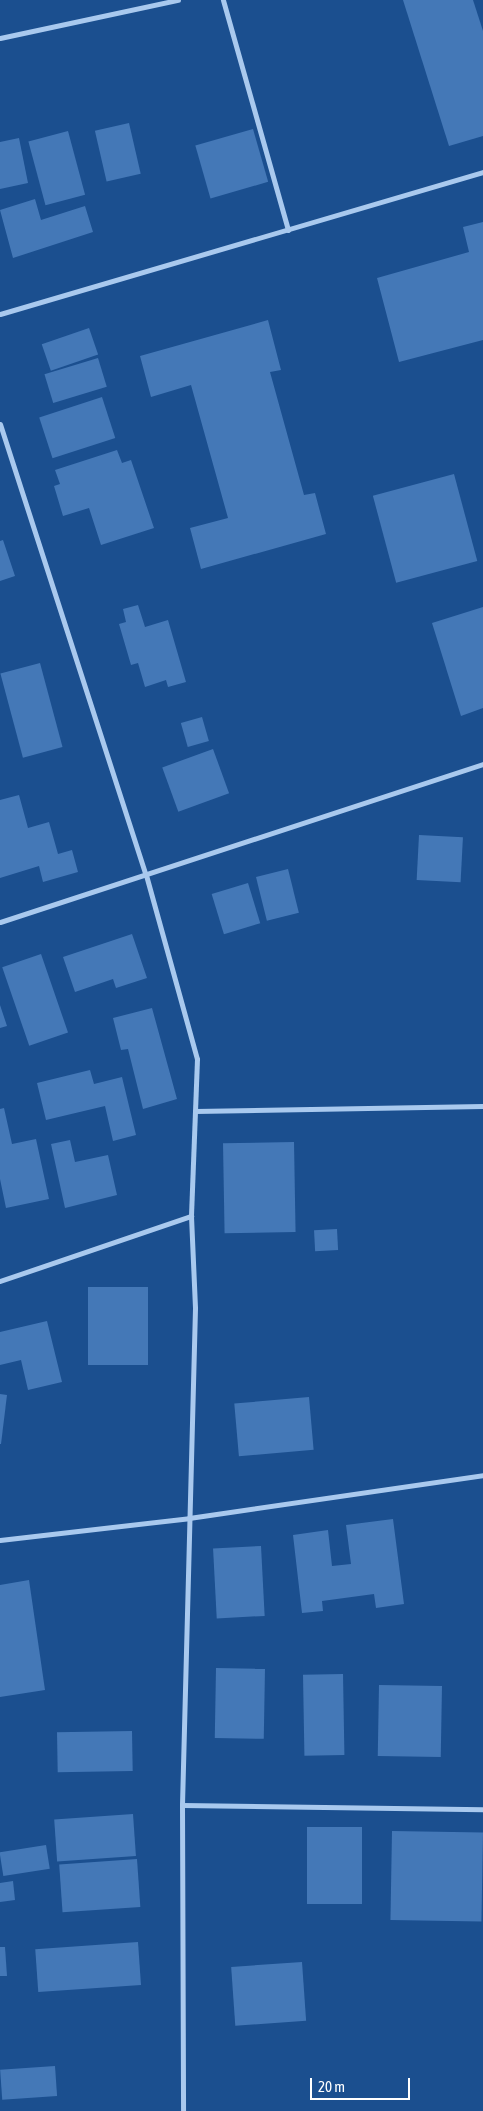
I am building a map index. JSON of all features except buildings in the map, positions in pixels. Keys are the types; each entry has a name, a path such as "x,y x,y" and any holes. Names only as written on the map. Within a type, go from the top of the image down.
{"street":[{"path":"0,38 178,0"},
{"path":"223,0 288,230"},
{"path":"0,314 483,172"},
{"path":"0,424 146,874 197,1059 190,1216 195,1308 182,1805 183,2111"},
{"path":"0,922 483,764"},
{"path":"195,1111 483,1106"},
{"path":"0,1281 190,1216"},
{"path":"0,1540 189,1518 483,1475"},
{"path":"182,1805 483,1809"}]}
